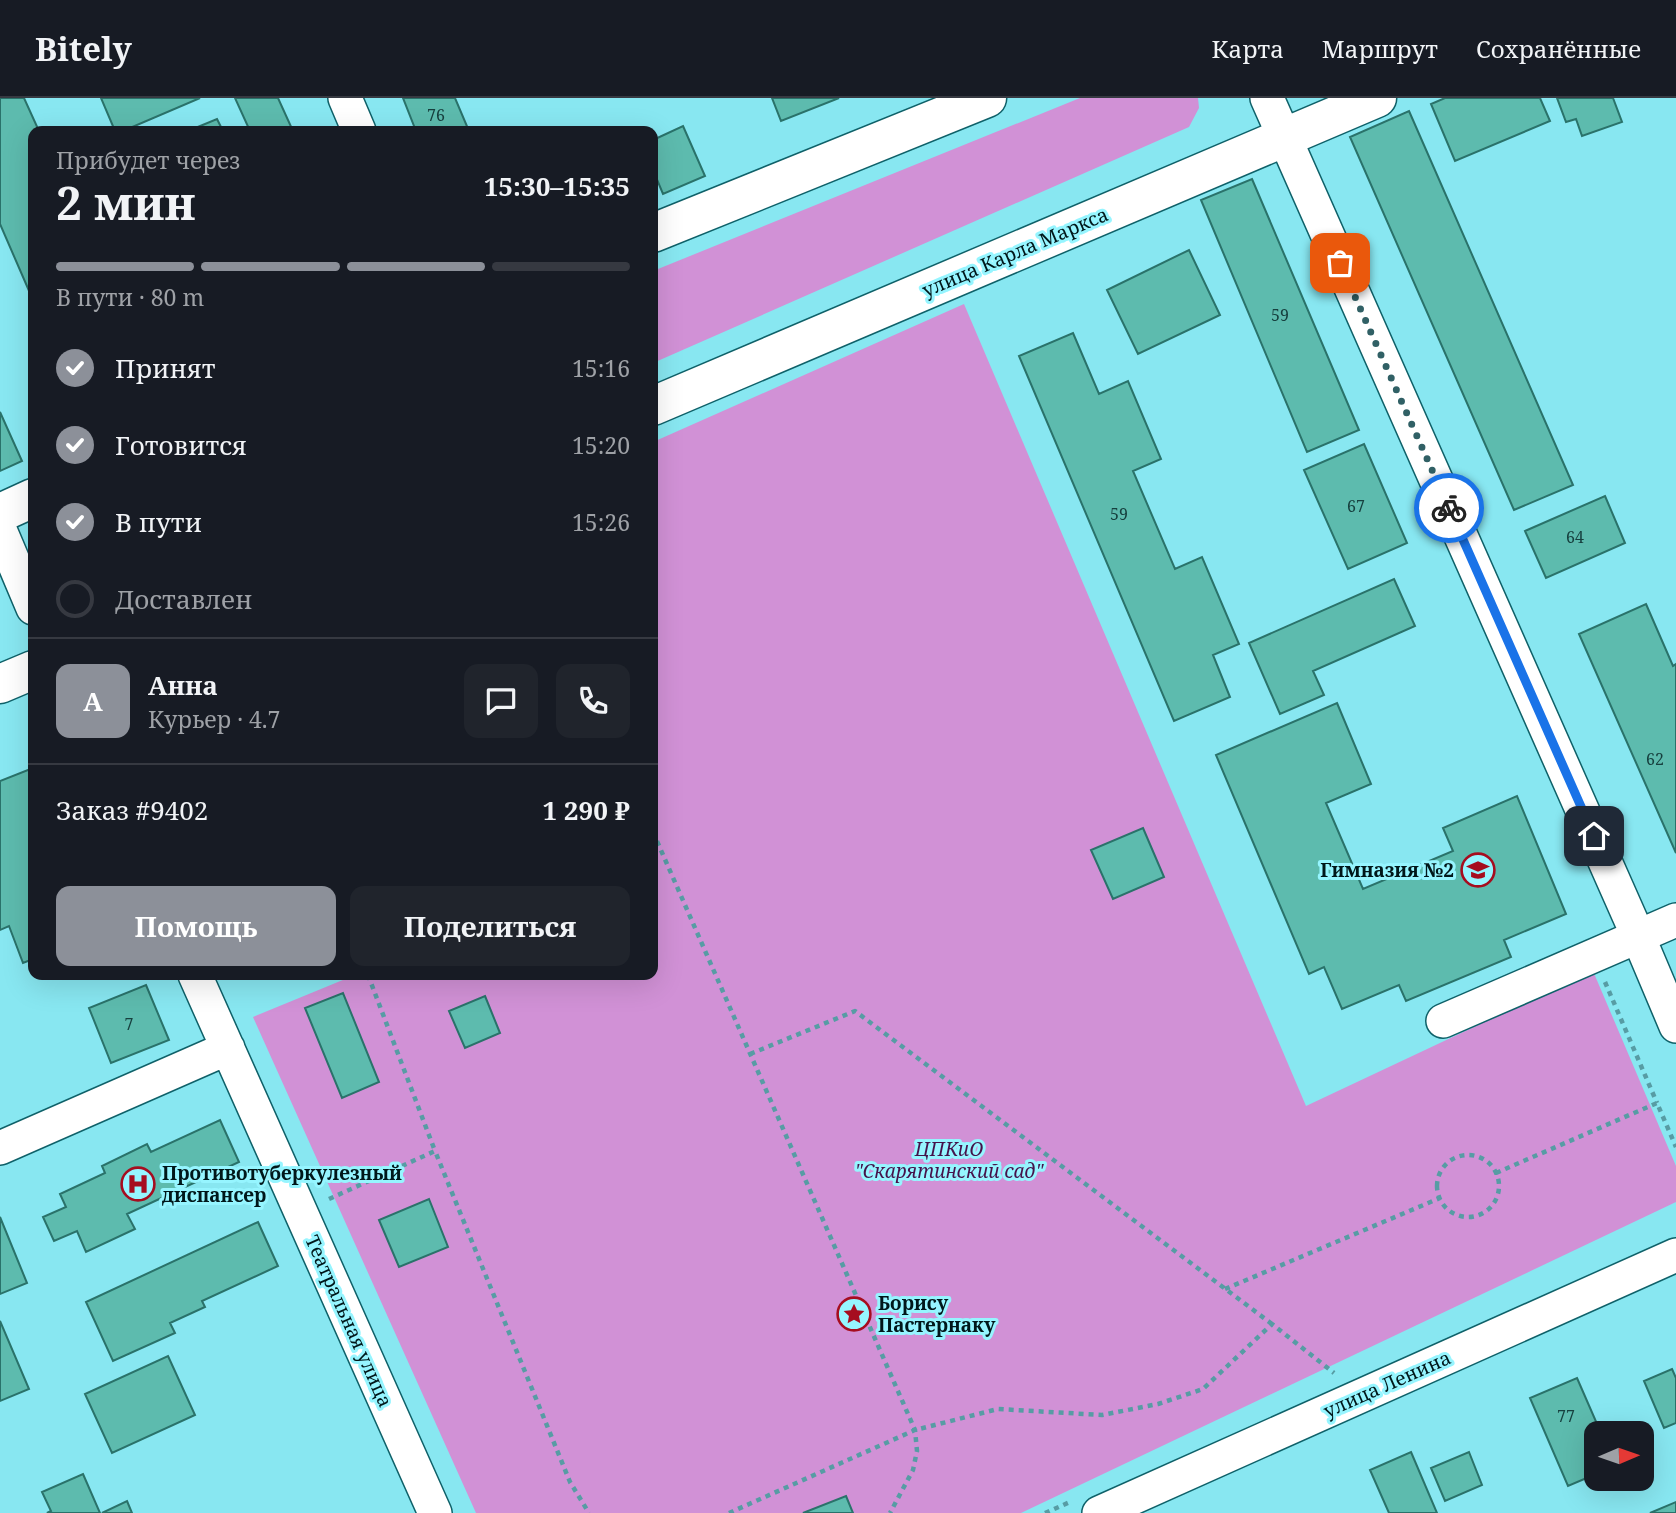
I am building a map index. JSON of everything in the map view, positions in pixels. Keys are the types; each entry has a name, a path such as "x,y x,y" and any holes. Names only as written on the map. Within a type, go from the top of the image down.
{"main road":[{"path":"658,231 987,98"},
{"name":"улица Карла Маркса","path":"658,404 1377,98"},
{"path":"0,513 28,500"},
{"path":"0,684 28,672"}],"street":[{"path":"345,98 357,126"},
{"path":"1267,98 1676,1026"},
{"path":"0,530 28,596"},
{"path":"1443,1021 1676,920"},
{"name":"Театральная улица","path":"197,980 435,1513"},
{"path":"0,1148 228,1048"},
{"name":"улица Ленина","path":"1099,1513 1676,1255"}],"path":[{"path":"658,843 915,1430 917,1451 913,1470 890,1513"},
{"path":"1594,955 1676,1147"},
{"path":"370,980 435,1151 570,1482 589,1513"},
{"path":"750,1054 855,1011 1340,1378"},
{"path":"1496,1173 1657,1103"},
{"path":"300,1212 435,1151"},
{"path":"1473,1155 1491,1165 1496,1173 1498,1194 1486,1211 1465,1217 1455,1214 1440,1198 1437,1187 1439,1176 1444,1166 1452,1159 1473,1155"},
{"path":"1225,1289 1440,1198"},
{"path":"729,1513 915,1430 998,1409 1102,1415 1158,1404 1203,1389 1272,1324"}],"green space":[{"path":"1080,98 1198,98 1199,108 1189,127 658,361 658,269"},
{"name":"ЦПКиО \"Скарятинский сад\"","path":"964,304 1306,1106 1593,971 1676,1166 1676,1202 1021,1513 476,1513 253,1017 343,980 658,980 658,440"}],"building":[{"path":"0,98 24,98 37,126 28,126 28,288 0,224"},
{"path":"101,98 200,98 135,126 113,126"},
{"path":"235,98 278,98 291,126 248,126"},
{"path":"403,98 455,98 467,126 414,126"},
{"path":"772,98 839,98 781,121"},
{"path":"1445,98 1540,98 1550,121 1455,161 1431,104"},
{"path":"1557,98 1613,98 1622,122 1582,136 1576,119 1566,122"},
{"path":"1409,111 1573,485 1514,510 1350,137"},
{"path":"217,119 220,126 200,126"},
{"path":"683,126 705,176 663,194 658,182 658,138"},
{"path":"1252,179 1359,430 1307,452 1201,200"},
{"path":"1189,250 1220,315 1138,354 1107,290"},
{"path":"1073,333 1099,394 1128,381 1161,459 1133,471 1175,569 1202,557 1239,644 1213,655 1230,697 1174,721 1019,356"},
{"path":"0,412 22,461 0,471"},
{"path":"1364,444 1407,543 1348,569 1304,470"},
{"path":"1605,496 1625,543 1546,578 1525,531"},
{"path":"1394,579 1415,626 1313,671 1324,695 1280,714 1249,643"},
{"path":"1646,604 1673,666 1676,664 1676,853 1579,634"},
{"name":"Гимназия №2","path":"1337,703 1371,784 1326,803 1363,889 1453,851 1443,828 1517,796 1566,914 1504,940 1511,957 1406,1001 1399,985 1342,1009 1324,967 1309,974 1216,755"},
{"path":"28,770 28,961 23,963 9,926 0,930 0,781"},
{"path":"1143,828 1164,877 1113,899 1091,850"},
{"path":"146,985 169,1040 111,1063 89,1008"},
{"path":"343,993 379,1082 342,1098 305,1008"},
{"path":"485,996 500,1033 465,1048 449,1011"},
{"name":"Противотуберкулезный диспансер","path":"220,1120 239,1162 127,1214 135,1229 86,1252 77,1231 54,1241 43,1217 66,1207 60,1194 105,1173 102,1166 147,1144 151,1152"},
{"path":"429,1199 448,1247 399,1267 379,1220"},
{"path":"0,1217 27,1283 0,1294"},
{"path":"258,1222 278,1266 202,1301 205,1307 170,1323 175,1333 113,1361 86,1302"},
{"path":"0,1321 29,1389 0,1401"},
{"path":"168,1356 195,1415 112,1453 85,1394"},
{"path":"1672,1369 1676,1378 1676,1423 1664,1428 1644,1381"},
{"path":"1577,1378 1596,1421 1584,1421 1584,1479 1568,1486 1530,1398"},
{"path":"1411,1452 1437,1513 1389,1513 1370,1470"},
{"path":"1469,1452 1482,1485 1445,1501 1431,1468"},
{"path":"83,1474 100,1513 47,1513 51,1511 42,1492"},
{"path":"846,1496 853,1513 803,1513"},
{"path":"127,1501 132,1513 102,1513"},
{"path":"1676,1502 1676,1513 1650,1513"}],"way so far":[{"path":"1340,263 1449,508"}],"place":[{"name":"Гимназия №2","path":"1478,870"},
{"name":"Противотуберкулезный диспансер","path":"138,1184"},
{"name":"Борису Пастернаку","path":"854,1314"}],"route":[{"path":"1449,508 1594,836"}]}
